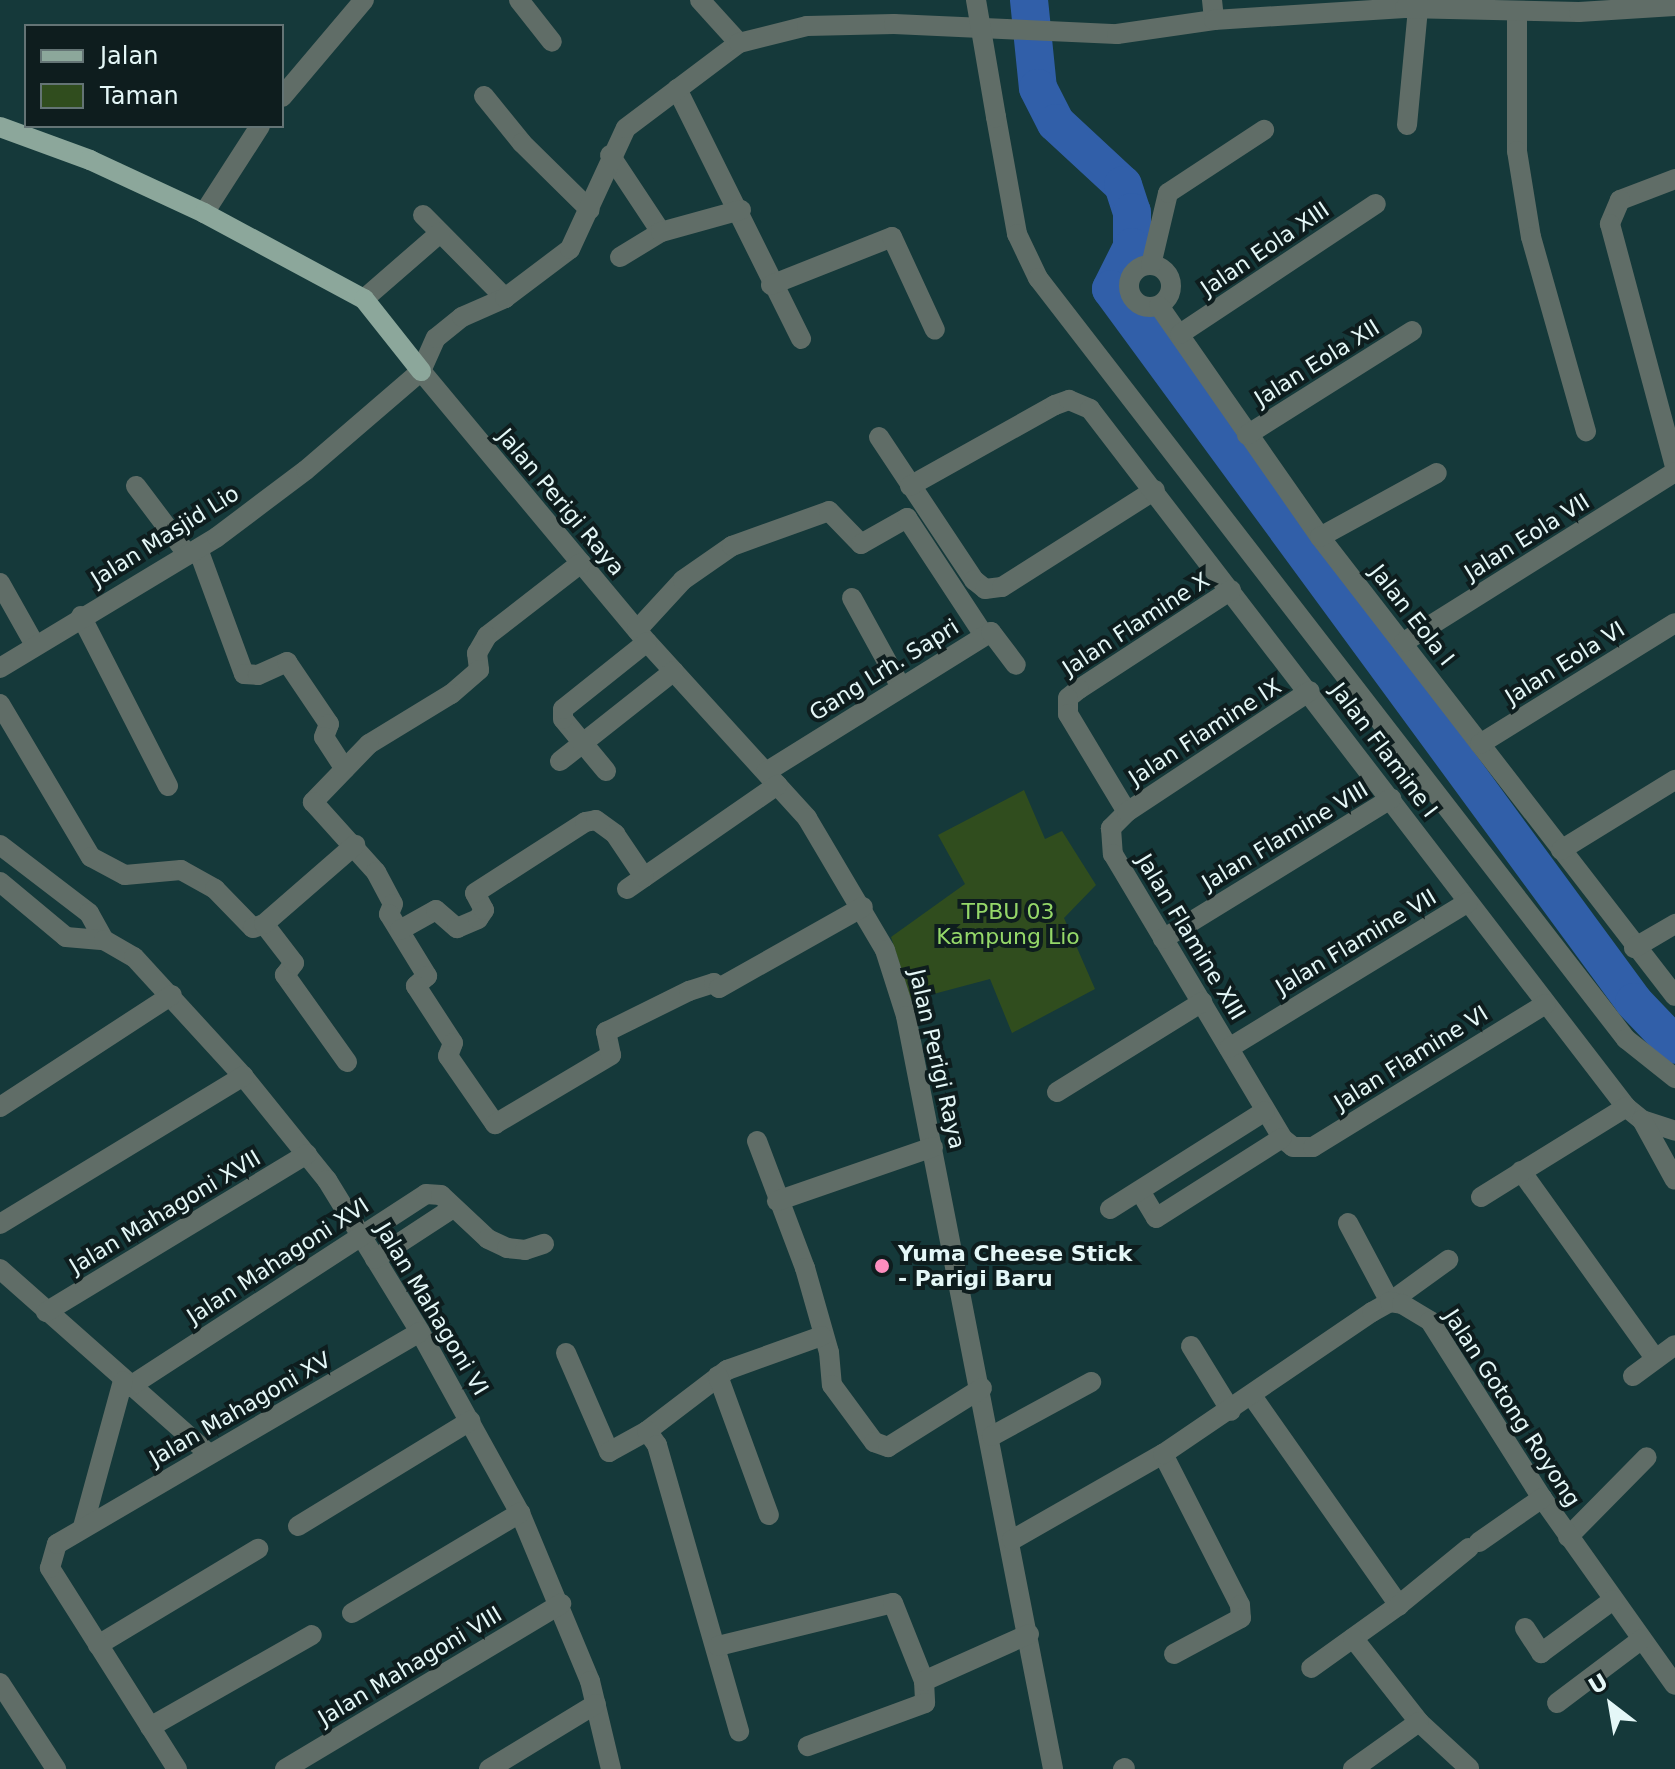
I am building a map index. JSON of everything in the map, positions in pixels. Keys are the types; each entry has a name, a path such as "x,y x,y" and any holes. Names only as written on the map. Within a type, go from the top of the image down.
{"main road":[{"path":"0,127 90,160 204,213 364,299 421,371"}],"street":[{"path":"284,95 364,0"},
{"path":"519,0 552,42"},
{"path":"700,0 739,43"},
{"path":"976,0 1017,234 1038,278 1626,1039 1675,1078"},
{"path":"421,371 436,338 462,317 505,298 570,249 590,210 610,155 626,128 739,43 807,26 1117,34 1213,10 1378,6 1418,9 1443,4 1517,11 1675,6"},
{"path":"1407,125 1418,9"},
{"path":"1517,11 1517,151 1531,237 1586,431"},
{"path":"677,89 741,210 771,285 801,339"},
{"path":"484,96 590,210"},
{"path":"204,213 259,128"},
{"path":"1151,265 1168,193 1264,130"},
{"path":"610,155 661,232"},
{"path":"1675,179 1614,206 1610,224 1675,470"},
{"name":"Jalan Eola XIII","path":"1180,334 1376,204"},
{"path":"620,257 661,232 741,210"},
{"path":"423,215 505,298"},
{"path":"364,299 440,233"},
{"path":"771,285 892,237 935,330"},
{"path":"1151,265 1162,268 1171,282 1168,299 1159,306 1137,303 1128,291 1136,270 1151,265"},
{"name":"Jalan Eola I","path":"1159,306 1320,537 1404,642 1634,948 1675,996"},
{"name":"Jalan Eola XII","path":"1247,435 1412,331"},
{"name":"Jalan Masjid Lio","path":"0,668 81,616 193,552 306,470 421,371"},
{"name":"Jalan Perigi Raya","path":"421,371 642,636 807,818 863,907 897,985 933,1147 992,1436 1053,1769"},
{"name":"Jalan Flamine I","path":"910,486 1055,405 1069,400 1090,409 1310,691 1545,1004 1634,1114 1675,1180"},
{"path":"879,437 974,580 985,589 1002,587 1155,490"},
{"name":"Jalan Eola VII","path":"1404,642 1675,470"},
{"path":"1320,537 1437,473"},
{"path":"136,486 193,552 244,674 258,675 287,662 329,724 324,737 345,769"},
{"path":"606,771 563,719 563,709 642,636 683,580 732,546 829,511 861,544 907,518 984,635"},
{"path":"581,563 487,636 477,653 479,670 451,694 369,744 313,802 355,845 393,904 389,914 427,976 416,986 453,1043 448,1056 495,1124 611,1055 606,1032 689,991 714,983 719,988 863,907"},
{"path":"0,583 35,645"},
{"name":"Jalan Flamine X","path":"1127,812 1068,714 1068,698 1231,590"},
{"path":"852,598 901,687"},
{"path":"81,616 168,786"},
{"name":"Jalan Eola VI","path":"1480,744 1675,623"},
{"name":"Gang Lrh. Sapri","path":"400,930 436,910 457,928 478,919 484,910 475,893 585,822 596,820 615,834 636,883 772,778 901,687 984,635 996,633 1016,665"},
{"path":"560,761 674,671"},
{"name":"Jalan Flamine IX","path":"1127,812 1310,691"},
{"path":"0,704 91,857 125,875 181,870 215,889 253,928 264,924 355,845"},
{"path":"1561,850 1675,780"},
{"name":"Jalan Flamine VIII","path":"1163,939 1391,799"},
{"name":"Jalan Flamine XIII","path":"1127,812 1111,828 1113,854 1282,1138 1301,1149"},
{"name":"Jalan Mahagoni VI","path":"0,845 89,913 104,940"},
{"name":"Jalan Mahagoni VI","path":"0,882 66,937 104,940 134,957 172,995 307,1154 420,1332 520,1513 561,1604 596,1704 611,1769"},
{"name":"Jalan Flamine VII","path":"1229,1048 1468,902"},
{"path":"264,924 294,963 285,975 347,1062"},
{"path":"1634,948 1675,924"},
{"path":"0,1107 172,995"},
{"path":"1057,1092 1202,1002"},
{"name":"Jalan Flamine VI","path":"1301,1149 1313,1147 1545,1004"},
{"path":"0,1224 243,1076"},
{"path":"1110,1209 1265,1111"},
{"path":"1481,1197 1521,1171 1634,1114 1675,1131"},
{"path":"1140,1191 1156,1218 1282,1138"},
{"path":"757,1141 777,1201 805,1268 832,1385 879,1447 888,1447 982,1388"},
{"path":"777,1201 933,1147"},
{"name":"Jalan Mahagoni XVII","path":"46,1312 307,1154"},
{"path":"1521,1171 1655,1358"},
{"name":"Jalan Mahagoni XVI","path":"126,1384 426,1194 441,1195 488,1239 507,1248 525,1250 544,1244"},
{"path":"375,1259 453,1208"},
{"path":"1348,1223 1390,1302"},
{"path":"1012,1540 1163,1454 1231,1411 1448,1260"},
{"path":"0,1269 126,1384 209,1454"},
{"name":"Jalan Gotong Royong","path":"1390,1302 1430,1321 1568,1537 1675,1685"},
{"name":"Jalan Mahagoni XV","path":"177,1769 50,1568 57,1544 420,1332"},
{"path":"566,1353 606,1451 647,1431 718,1376 822,1336"},
{"path":"1633,1376 1675,1345"},
{"path":"1191,1346 1231,1411"},
{"path":"718,1376 769,1515"},
{"path":"992,1436 1091,1382"},
{"path":"83,1527 126,1384"},
{"path":"1252,1396 1399,1605"},
{"path":"298,1526 470,1421"},
{"path":"647,1431 657,1445 681,1539 718,1646 739,1731"},
{"path":"1163,1454 1240,1605 1241,1618 1174,1654"},
{"path":"1568,1537 1647,1457"},
{"path":"1311,1668 1399,1605 1474,1545 1542,1498"},
{"path":"352,1613 520,1513"},
{"path":"98,1645 258,1549"},
{"path":"718,1646 890,1600 924,1681 922,1706 808,1746"},
{"path":"1525,1628 1541,1653 1613,1600"},
{"name":"Jalan Mahagoni VIII","path":"285,1769 561,1604"},
{"path":"924,1681 1029,1634"},
{"path":"150,1727 312,1635"},
{"path":"1353,1638 1419,1722 1469,1768"},
{"path":"1557,1703 1642,1639"},
{"path":"0,1683 49,1767"},
{"path":"489,1769 596,1704"},
{"path":"1353,1769 1419,1722"}],"green space":[{"name":"TPBU 03 Kampung Lio","path":"1024,790 1045,839 1062,831 1096,885 1064,918 1095,989 1012,1033 990,979 911,1000 891,937 965,884 938,835"}],"waterway":[{"path":"1029,0 1038,88 1056,123 1123,185 1132,212 1132,247 1111,289 1634,1002 1675,1045"}],"place":[{"name":"Yuma Cheese Stick - Parigi Baru","path":"882,1266"}]}
